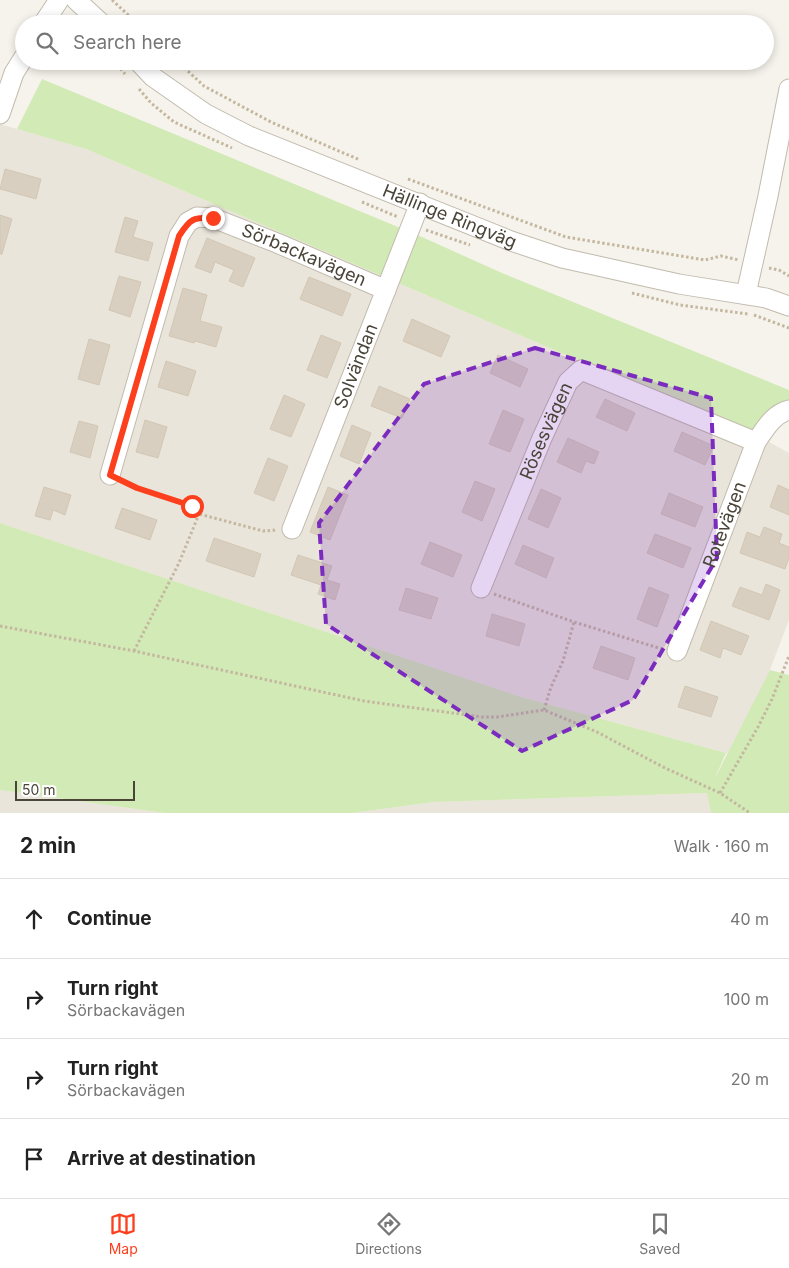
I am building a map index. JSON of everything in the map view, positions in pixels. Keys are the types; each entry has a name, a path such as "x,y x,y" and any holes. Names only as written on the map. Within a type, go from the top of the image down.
{"street":[{"path":"49,15 59,0"},
{"path":"76,0 92,15"},
{"path":"0,114 16,70"},
{"name":"Hällinge Ringväg","path":"146,70 153,77 206,114 240,131 511,241 562,258 679,284 766,298 789,306"},
{"path":"746,294 789,89"},
{"name":"Solvändan","path":"292,529 420,204"},
{"name":"Sörbackavägen","path":"110,475 179,236 188,222 197,217 213,218 277,243 386,290"},
{"name":"Rösesvägen","path":"481,588 542,438 568,382 581,370 756,442"},
{"name":"Rotevägen","path":"677,651 756,442 771,421 789,410"}],"path":[{"path":"112,0 128,15"},
{"path":"187,70 204,86 271,122 368,164"},
{"path":"403,178 566,237 705,260 721,256 779,270 789,276"},
{"path":"110,475 137,488 192,506 200,514 263,531 292,529"},
{"path":"134,651 179,563 200,514"},
{"path":"481,588 574,622 659,648 677,651"},
{"path":"544,710 551,687 563,661 574,622"},
{"path":"0,626 134,651 364,701 482,717 497,717 544,710 596,732 665,768 720,793 750,813"},
{"path":"720,793 758,727 772,699 789,656"}],"highlighted area":[{"path":"535,348 711,398 717,558 633,700 522,751 326,624 319,523 424,384"}],"shaded area":[{"path":"0,124 86,149 769,442 789,453 789,620 737,756 518,696 0,523"},
{"path":"0,790 164,813 0,813"},
{"path":"708,793 711,813 352,813 434,802"}],"green space":[{"path":"42,79 422,237 502,273 789,390 789,399 769,442 86,149 17,129"},
{"path":"0,523 518,696 726,753 714,780 770,670 789,675 789,813 711,813 707,793 434,802 352,813 164,813 0,790"}],"building":[{"path":"5,169 41,179 36,199 0,189"},
{"path":"0,215 12,219 2,254 0,254"},
{"path":"125,217 138,221 133,237 153,243 148,261 115,252"},
{"path":"207,238 255,258 243,287 229,281 234,270 215,262 211,273 195,267"},
{"path":"119,276 141,282 130,317 109,310"},
{"path":"309,277 351,294 342,316 300,299"},
{"path":"183,288 207,295 200,321 222,327 216,347 169,336"},
{"path":"412,319 450,336 441,357 403,341"},
{"path":"321,335 341,343 327,378 307,370"},
{"path":"89,339 110,345 99,385 78,379"},
{"path":"498,355 528,369 520,387 490,373"},
{"path":"166,361 196,371 188,396 158,387"},
{"path":"379,386 410,399 402,418 371,406"},
{"path":"284,395 305,404 291,437 270,429"},
{"path":"605,399 635,413 627,431 596,417"},
{"path":"503,410 524,419 510,452 489,444"},
{"path":"145,420 167,427 158,458 136,452"},
{"path":"79,421 98,426 90,458 70,452"},
{"path":"352,425 371,433 359,464 340,456"},
{"path":"682,432 714,446 705,465 674,451"},
{"path":"568,438 599,452 594,464 586,461 581,473 557,462"},
{"path":"268,458 288,466 274,501 254,493"},
{"path":"475,481 495,489 482,521 462,512"},
{"path":"778,485 789,490 789,515 770,507"},
{"path":"44,487 71,495 65,515 53,510 50,520 35,516"},
{"path":"328,487 348,495 330,540 310,532"},
{"path":"541,489 561,498 548,528 528,519"},
{"path":"669,493 703,507 695,527 661,514"},
{"path":"122,508 157,520 150,540 115,528"},
{"path":"764,527 782,534 779,543 789,547 789,558 785,569 740,553 747,532 760,537"},
{"path":"655,534 691,548 683,568 647,553"},
{"path":"214,538 261,554 254,577 206,561"},
{"path":"430,542 462,555 453,577 421,564"},
{"path":"523,545 554,558 546,578 515,564"},
{"path":"298,555 332,566 327,580 340,584 335,600 318,594 321,585 291,575"},
{"path":"766,584 780,590 769,620 732,606 740,587 762,595"},
{"path":"649,587 669,595 657,627 637,619"},
{"path":"406,588 438,598 431,619 399,610"},
{"path":"492,614 525,624 519,646 486,636"},
{"path":"711,621 749,636 741,655 723,648 720,658 700,650"},
{"path":"601,646 635,658 628,680 593,668"},
{"path":"685,686 718,697 711,717 678,707"}],"route":[{"path":"192,506 137,488 110,475 179,236 188,222 197,217 213,218"}]}
